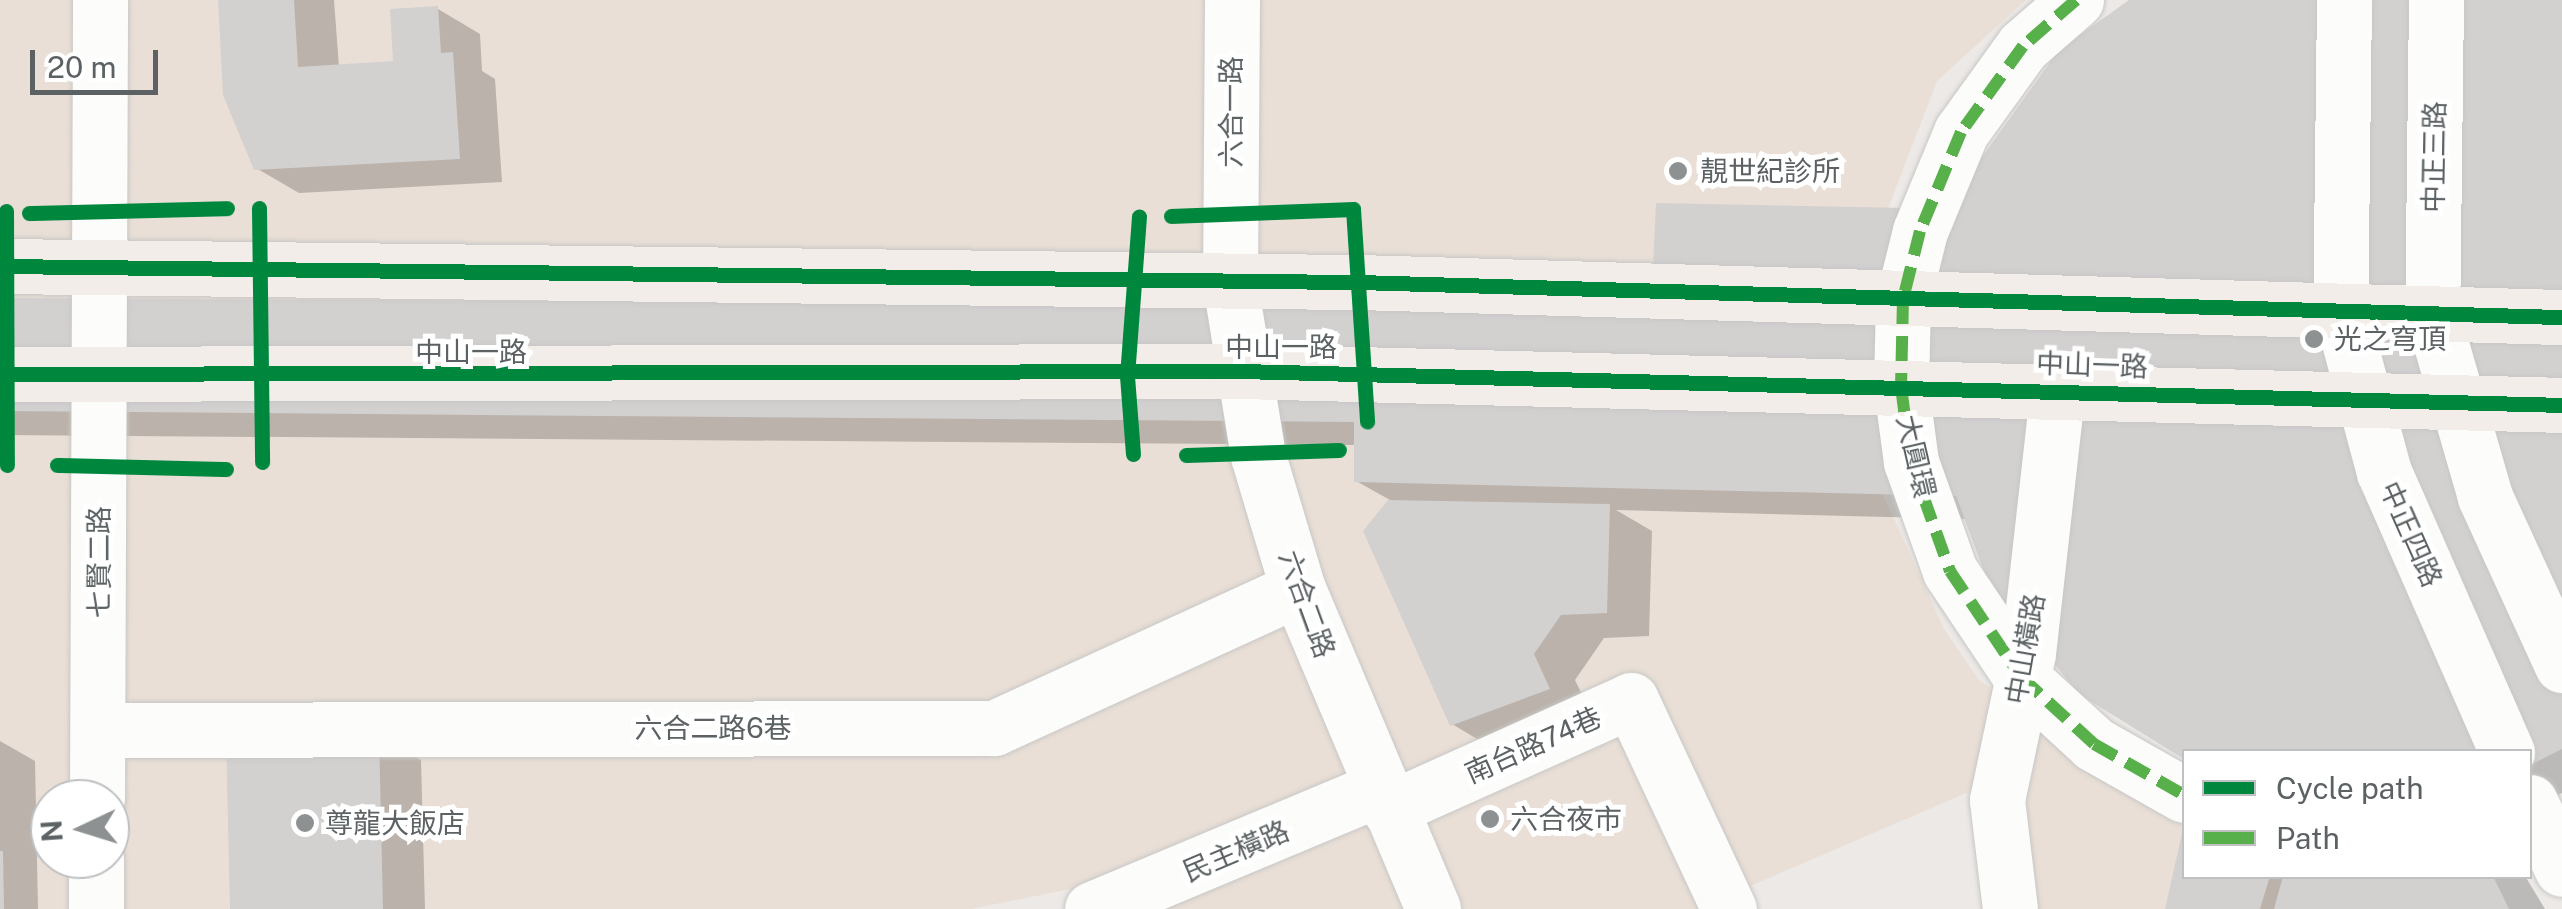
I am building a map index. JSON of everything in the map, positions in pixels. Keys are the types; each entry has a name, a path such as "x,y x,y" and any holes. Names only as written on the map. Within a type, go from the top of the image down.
{"main road":[{"path":"0,266 1230,284 2562,316"},
{"name":"中山一路","path":"0,374 1240,371 1901,388 2058,387 2364,401 2562,405"}],"street":[{"name":"七賢二路","path":"97,779 100,0"},
{"name":"六合一路","path":"1230,284 1232,0"},
{"name":"大圓環","path":"2076,0 2024,46 1961,132 1920,231 1903,299 1901,388 1911,462 1950,572 2021,677 2094,744 2182,794"},
{"path":"2340,308 2344,0"},
{"name":"中正三路","path":"2432,313 2436,0"},
{"name":"六合二路","path":"1230,284 1240,371 1298,589 1433,909"},
{"name":"中正四路","path":"2340,308 2384,472 2506,749"},
{"path":"2432,313 2485,497 2562,666"},
{"name":"中山橫路","path":"2010,909 1997,800 2021,677 2058,387"},
{"name":"六合二路6巷","path":"98,730 994,728 1298,589"},
{"name":"南台路74巷","path":"1384,799 1631,700 1729,909"},
{"name":"民主橫路","path":"1092,909 1384,799"},
{"path":"2532,806 2562,869"},
{"path":"96,879 96,909"}],"shaded area":[{"path":"0,0 2026,0 1937,81 1884,219 1876,479 1944,629 1979,680 2165,810 2182,814 2182,879 2478,879 2492,909 1993,909 1978,788 1748,887 1757,909 1080,909 1070,889 971,909 0,909"}],"building":[{"path":"218,0 294,0 298,67 393,61 390,9 438,6 441,53 453,52 460,159 254,170 223,95"},
{"path":"2129,0 2562,0 2562,749 2532,764 2532,749 2182,749 2182,758 2079,694 1988,582 1956,496 1354,482 1354,422 0,411 0,298 930,303 1653,266 1656,203 1906,208 1975,167 2059,50"},
{"path":"1388,500 1610,504 1607,613 1561,615 1534,654 1550,689 1450,726 1363,531"},
{"name":"尊龍大飯店","path":"379,733 383,909 230,909 226,736"},
{"path":"2182,833 2182,879 2269,879 2260,909 2165,909"},
{"path":"3,851 4,909 0,909"},
{"path":"2282,879 2494,879 2509,909 2274,909"}],"marked path":[{"path":"2076,0 2023,46 1961,132 1920,231 1903,299 1901,387 1911,462 1950,571 2021,677 2094,744 2182,794"}],"cycle path":[{"path":"29,213 227,208"},
{"path":"259,208 262,462"},
{"path":"1171,216 1353,209 1367,422"},
{"path":"6,211 7,465"},
{"path":"1133,454 1127,376 1139,216"},
{"path":"0,266 1358,282 2562,317"},
{"path":"0,374 1240,371 2562,405"},
{"path":"1186,455 1339,450"},
{"path":"57,465 226,469"}],"place":[{"name":"靚世紀診所","path":"1678,171"},
{"name":"光之穹頂","path":"2314,339"},
{"name":"六合夜市","path":"1490,819"},
{"name":"尊龍大飯店","path":"305,823"}]}
